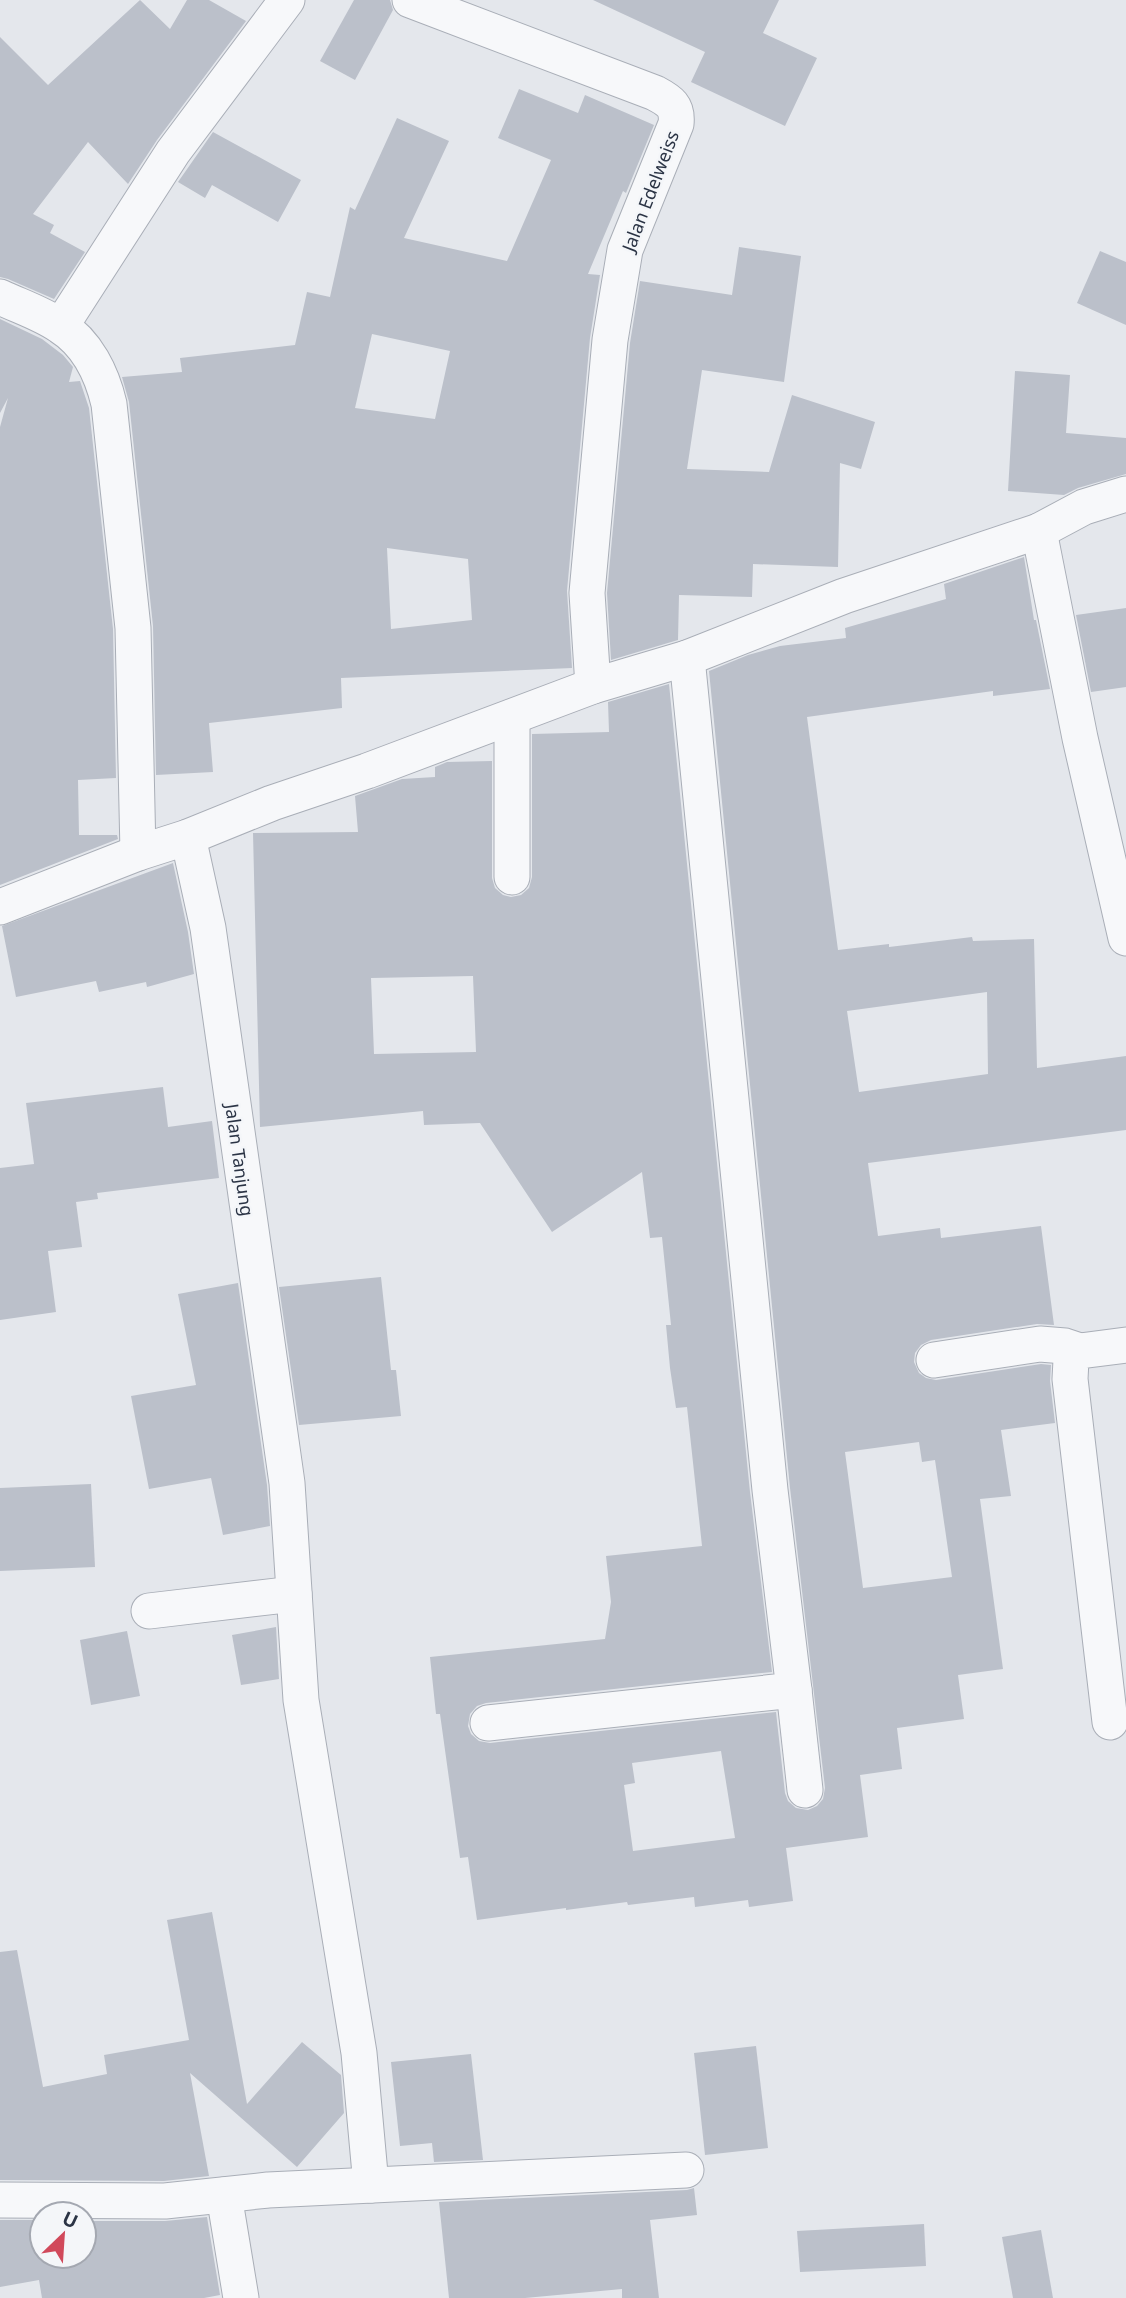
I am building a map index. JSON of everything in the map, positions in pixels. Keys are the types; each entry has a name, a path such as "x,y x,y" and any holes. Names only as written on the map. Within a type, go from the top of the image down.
{"street":[{"path":"61,326 173,152 287,0"},
{"name":"Jalan Edelweiss","path":"410,0 655,93 676,107 676,124 625,250 610,340 587,593 593,686"},
{"path":"0,297 61,326 90,355 103,382 109,404 133,628 138,853"},
{"path":"0,907 272,803 593,686 687,658 844,596 1039,531 1084,507 1126,494"},
{"path":"1039,531 1080,738 1126,938"},
{"path":"687,658 770,1490 805,1790"},
{"path":"512,717 512,877"},
{"name":"Jalan Tanjung","path":"188,837 208,928 287,1483 301,1700 359,2053 372,2185"},
{"path":"934,1360 1040,1344 1065,1346 1080,1351 1126,1345"},
{"path":"1080,1351 1071,1360 1070,1379 1110,1723"},
{"path":"149,1611 294,1594"},
{"path":"488,1723 794,1690"},
{"path":"0,2200 165,2201 268,2190 686,2170"},
{"path":"224,2195 242,2298"}],"building":[{"path":"140,0 170,29 187,0 209,0 246,21 157,140 128,184 88,142 33,214 54,225 50,233 85,252 54,299 0,277 0,37 48,85"},
{"path":"354,0 390,0 393,10 355,80 320,61"},
{"path":"593,0 779,0 763,33 817,58 785,126 691,82 705,52"},
{"path":"519,89 578,113 585,95 654,125 588,274 600,275 590,338 567,591 572,668 341,678 342,708 209,723 213,772 156,775 153,626 129,402 122,377 182,372 180,358 295,345 307,292 330,297 350,207 355,210 397,118 449,141 404,238 507,261 551,160 498,138","holes":["372,334 450,351 435,419 355,408","387,548 468,559 472,620 391,629"]},
{"path":"213,132 301,180 278,222 212,185 205,198 178,182"},
{"path":"739,247 801,256 784,382 702,370 687,469 769,472 792,395 875,422 861,469 840,463 838,567 753,564 752,597 679,595 678,640 611,660 607,593 630,343 640,281 732,295"},
{"path":"1100,251 1126,262 1126,325 1077,303"},
{"path":"0,319 42,339 63,355 73,367 69,382 80,381 89,408 113,629 116,778 78,780 79,835 117,835 118,839 0,885 0,427 8,398 0,413"},
{"path":"1015,371 1070,375 1066,433 1126,438 1126,474 1078,488 1064,495 1008,491"},
{"path":"1024,557 1034,620 1050,689 993,696 993,691 807,717 838,950 972,937 973,941 1034,939 1037,1068 1126,1056 1126,1130 868,1163 878,1236 940,1228 941,1238 1041,1226 1054,1325 1037,1324 931,1340 921,1345 915,1353 914,1362 919,1373 936,1380 1041,1364 1051,1365 1055,1423 1001,1430 1011,1496 980,1499 1003,1669 958,1675 964,1719 897,1728 902,1769 860,1775 868,1837 786,1848 793,1901 749,1907 748,1900 695,1907 694,1897 628,1905 627,1902 566,1908 477,1920 468,1857 460,1858 440,1714 436,1714 430,1657 605,1639 611,1602 606,1556 702,1546 687,1407 676,1408 670,1368 666,1325 671,1325 662,1237 650,1238 642,1172 552,1232 480,1123 424,1125 423,1111 260,1127 253,833 358,832 355,796 402,779 435,777 435,767 447,762 492,761 492,878 495,888 503,895 521,895 529,888 532,877 532,734 609,732 608,702 669,684 750,1492 772,1672 486,1703 477,1706 470,1714 468,1726 471,1734 479,1741 490,1743 776,1712 785,1793 788,1801 796,1808 808,1810 823,1799 825,1788 790,1488 709,671 748,655 780,646 846,638 845,628 946,599 944,584","holes":["473,976 476,1052 374,1054 371,978","987,992 988,1074 859,1092 847,1011","919,1442 922,1462 935,1460 952,1577 863,1588 845,1452","721,1751 735,1838 633,1851 624,1785 635,1783 632,1763"]},
{"path":"1126,608 1126,687 1091,692 1076,615"},
{"path":"173,863 194,974 147,987 146,982 99,992 96,981 16,997 2,926"},
{"path":"163,1087 168,1127 212,1121 219,1178 97,1193 98,1199 76,1202 82,1247 48,1251 56,1312 0,1320 0,1168 34,1164 26,1103"},
{"path":"381,1277 391,1370 396,1370 401,1416 299,1425 279,1287"},
{"path":"238,1283 267,1485 270,1526 223,1535 211,1478 149,1489 131,1396 196,1385 178,1294"},
{"path":"91,1484 95,1567 0,1571 0,1488"},
{"path":"276,1627 279,1679 241,1685 232,1635"},
{"path":"127,1631 140,1696 91,1705 80,1640"},
{"path":"212,1912 247,2104 302,2042 341,2075 344,2113 297,2167 190,2073 209,2176 164,2181 0,2180 0,1952 17,1950 43,2087 107,2074 104,2055 189,2040 167,1920"},
{"path":"756,2046 768,2148 705,2155 694,2053"},
{"path":"471,2054 483,2160 434,2162 432,2143 400,2146 391,2062"},
{"path":"694,2188 697,2215 650,2220 659,2298 622,2298 622,2289 525,2298 449,2298 439,2202"},
{"path":"207,2217 220,2295 204,2298 42,2298 39,2280 0,2287 0,2220 28,2220 28,2270 98,2270 98,2221 165,2221"},
{"path":"924,2224 926,2266 800,2272 797,2231"},
{"path":"1041,2230 1053,2298 1013,2298 1002,2237"}]}
